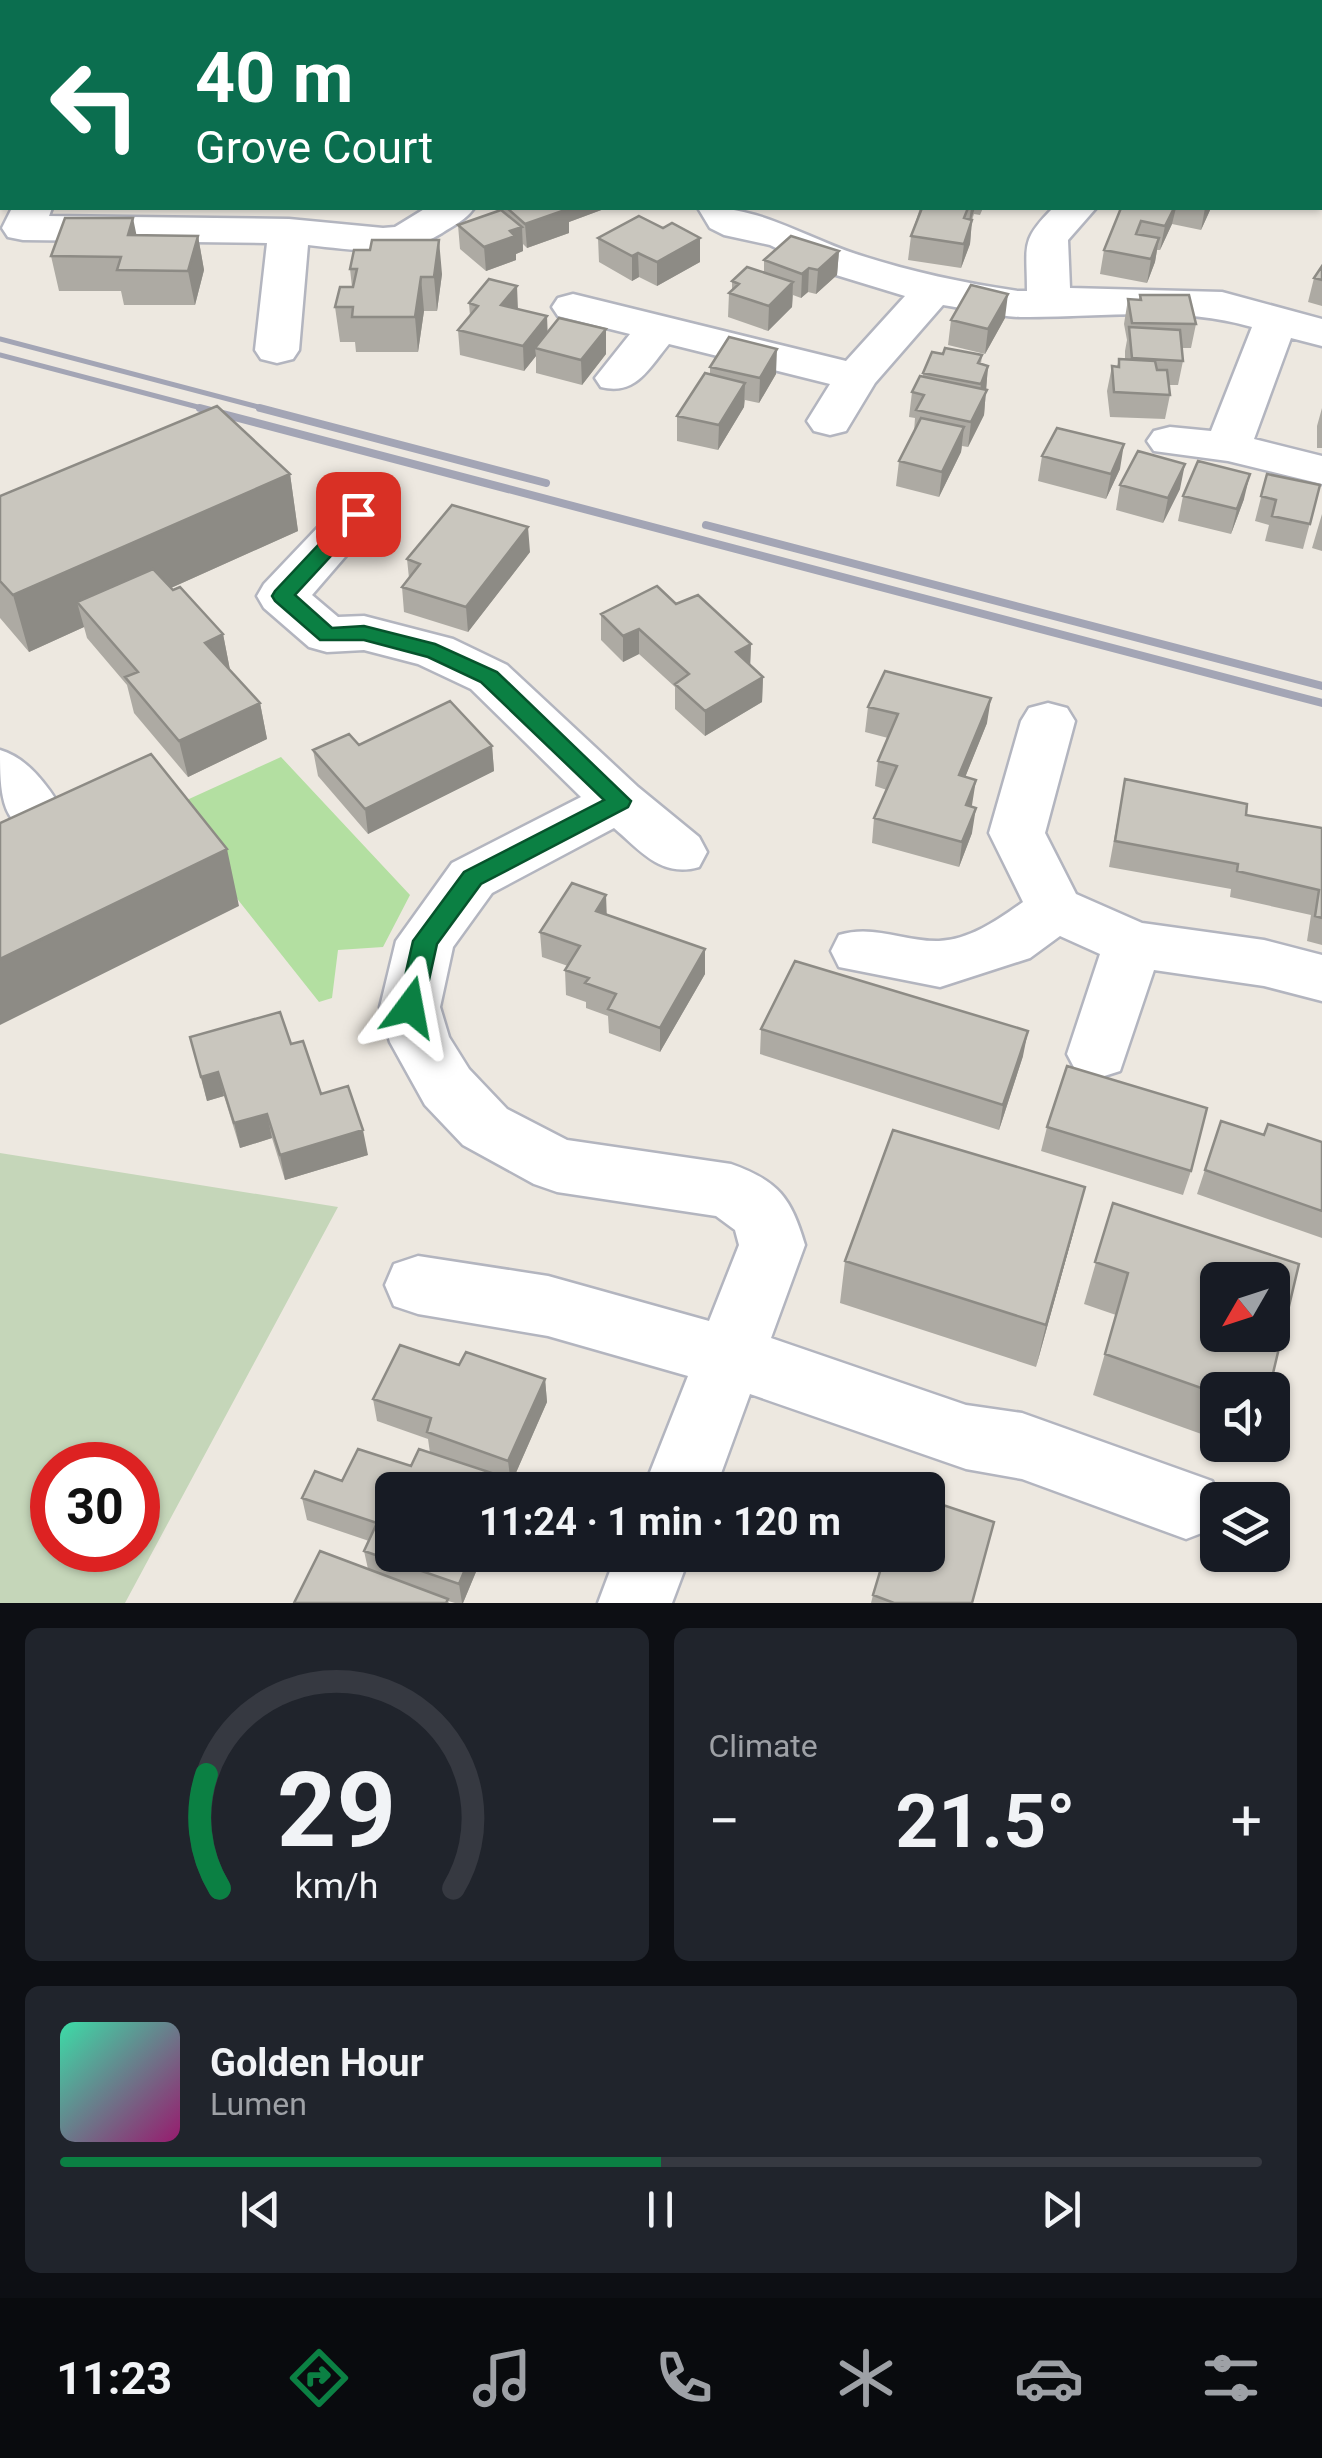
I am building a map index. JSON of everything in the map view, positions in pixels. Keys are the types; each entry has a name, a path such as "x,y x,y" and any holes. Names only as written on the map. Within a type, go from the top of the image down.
{"street":[{"path":"21,233 289,231 383,240 405,238 451,210"},
{"path":"719,210 724,219 738,226 772,222 838,262 933,291 1018,304 1100,299 1222,305 1322,333"},
{"path":"1049,302 1047,237 1074,210"},
{"path":"277,350 289,231"},
{"path":"830,421 856,377 933,291"},
{"path":"573,307 856,377"},
{"path":"1228,447 1276,322"},
{"path":"616,378 658,329"},
{"path":"1170,442 1228,447 1322,470"},
{"path":"358,514 282,596 327,635 364,633 435,651 489,677 679,852"},
{"path":"1048,722 1017,833 1055,909 1133,944 1264,963 1322,978"},
{"path":"0,769 34,811"},
{"path":"620,801 472,878 425,941 410,1007 420,1042 447,1087 485,1127 557,1166 731,1191 763,1214 772,1245 686,1472"},
{"path":"860,951 940,964 1009,942 1055,909"},
{"path":"1098,1054 1133,944"},
{"path":"418,1285 548,1306 788,1374 966,1437 1022,1446 1186,1505"},
{"path":"634,1603 646,1572"}],"green space":[{"path":"281,757 410,895 383,947 338,950 332,998 319,1002 181,828 178,804"},
{"path":"0,1153 338,1207 160,1538 160,1442 30,1442 30,1572 142,1572 125,1603 0,1603"}],"building":[{"path":"501,210 522,227 510,231 515,236 484,247 458,225"},
{"path":"509,210 565,210 525,224"},
{"path":"921,210 967,210 964,218 972,220 964,244 911,236"},
{"path":"1120,210 1173,210 1165,226 1141,221 1136,234 1159,238 1151,259 1104,250"},
{"path":"639,216 663,228 672,223 700,238 657,262 638,253 632,256 598,238"},
{"path":"65,218 133,218 128,235 198,236 188,271 117,270 121,257 51,256"},
{"path":"791,236 839,251 818,270 809,268 802,274 764,260"},
{"path":"372,240 439,240 434,277 421,277 415,317 352,317 353,307 335,307 340,287 353,287 357,269 350,269 354,250 370,250"},
{"path":"747,267 793,282 769,306 729,293 739,284 732,281"},
{"path":"489,279 517,286 501,305 547,316 523,346 458,330 478,306 469,303"},
{"path":"971,285 1008,294 988,329 951,320"},
{"path":"1140,295 1189,295 1196,324 1132,323 1128,299 1141,300"},
{"path":"559,318 606,329 581,360 535,348"},
{"path":"1129,327 1180,330 1183,361 1132,358"},
{"path":"729,337 777,349 760,378 710,367"},
{"path":"945,348 982,355 978,363 988,366 981,384 923,373 932,352 943,354"},
{"path":"1119,359 1155,361 1157,370 1167,370 1170,395 1114,392 1112,366 1119,367"},
{"path":"705,373 745,383 719,425 677,416"},
{"path":"920,376 987,390 971,422 916,410 924,395 912,392"},
{"path":"217,406 290,474 13,595 0,581 0,496"},
{"path":"921,418 964,427 942,472 899,461"},
{"path":"1057,428 1124,444 1111,474 1042,456"},
{"path":"1138,451 1185,464 1168,498 1120,485"},
{"path":"1198,461 1250,474 1237,509 1183,496"},
{"path":"1267,474 1320,485 1310,524 1272,516 1276,500 1261,496"},
{"path":"452,505 528,527 466,607 402,587 420,564 407,559"},
{"path":"153,569 173,590 180,587 223,634 205,643 260,703 179,741 125,677 138,672 77,602"},
{"path":"657,586 676,604 698,595 751,644 736,652 763,677 705,711 675,684 689,674 639,629 623,636 601,614"},
{"path":"885,671 991,698 959,775 976,780 966,805 976,808 962,842 874,818 897,766 878,761 898,714 868,707"},
{"path":"450,701 492,746 365,809 313,750 349,734 359,745"},
{"path":"151,754 227,849 0,959 0,823"},
{"path":"1125,779 1247,804 1246,815 1322,828 1322,918 1315,916 1319,890 1237,871 1238,864 1115,841"},
{"path":"572,883 606,895 596,911 705,949 660,1028 608,1009 616,994 585,983 589,978 565,970 580,946 540,932"},
{"path":"795,961 1028,1031 1003,1105 761,1029"},
{"path":"280,1012 291,1044 303,1041 321,1094 348,1086 363,1130 280,1155 267,1114 234,1123 218,1072 201,1077 190,1037"},
{"path":"1067,1066 1207,1108 1191,1171 1047,1127"},
{"path":"1221,1121 1264,1135 1268,1124 1322,1142 1322,1211 1205,1170"},
{"path":"893,1130 1085,1187 1046,1325 845,1261"},
{"path":"1113,1203 1299,1264 1290,1302 1290,1262 1200,1262 1200,1352 1278,1352 1273,1372 1200,1372 1200,1388 1105,1354 1128,1273 1095,1262"},
{"path":"400,1345 459,1365 466,1352 545,1379 508,1461 427,1432 431,1418 373,1399"},
{"path":"358,1449 411,1466 419,1449 489,1472 375,1472 375,1522 302,1498 315,1471 342,1481"},
{"path":"945,1506 994,1522 972,1603 894,1603 873,1595 880,1572 945,1572"},
{"path":"375,1527 375,1555 364,1551"},
{"path":"320,1551 448,1599 446,1603 294,1603"},
{"path":"424,1572 464,1572 459,1584"}],"railway":[{"path":"0,339 270,410"},
{"path":"0,355 209,410"},
{"path":"200,408 1322,703"},
{"path":"260,408 546,483"},
{"path":"706,525 1322,686"}],"route":[{"path":"358,514 282,596 327,635 364,633 435,651 489,677 620,801 472,878 425,941 410,1007"}]}
